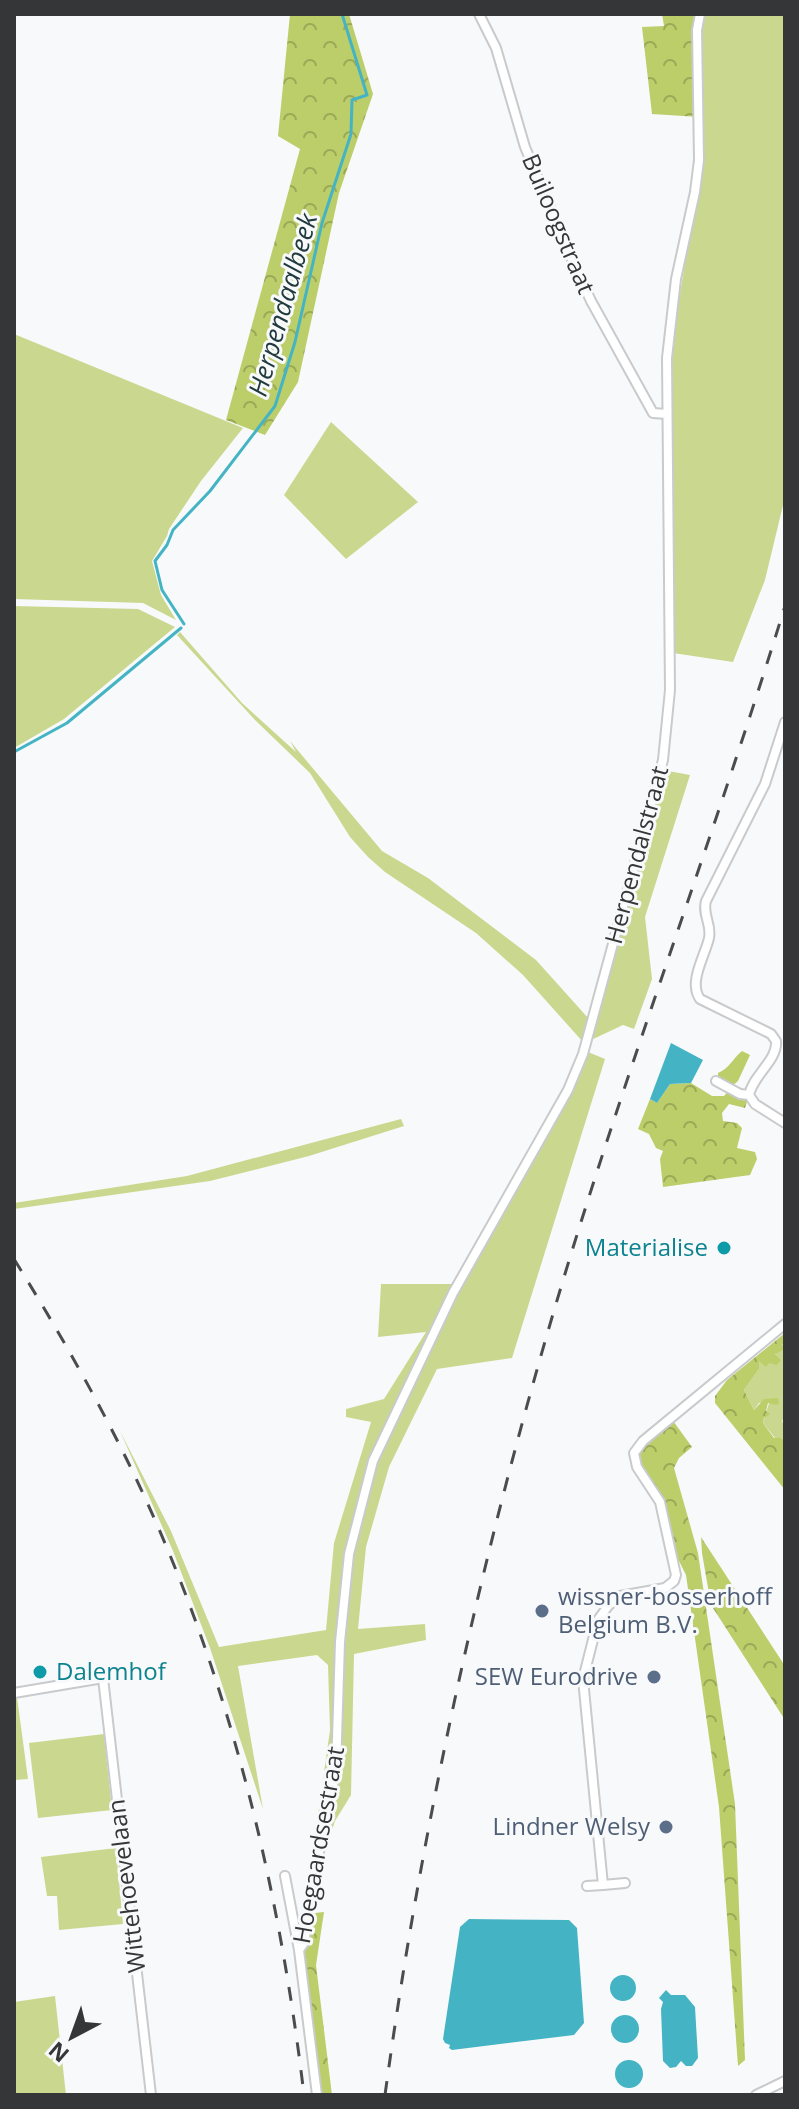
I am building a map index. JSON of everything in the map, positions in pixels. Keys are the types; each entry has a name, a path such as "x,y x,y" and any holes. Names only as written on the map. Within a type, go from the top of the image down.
{"street":[{"name":"Builoogstraat","path":"479,14 496,48 535,172 591,301 653,413 667,414"},
{"name":"Herpendalstraat","path":"340,1642 349,1554 373,1461 453,1293 568,1090 578,1066 663,760 670,690 667,358 676,279 699,160 697,30 700,14"},
{"path":"785,722 765,784 706,901 704,913 710,933 695,986 700,999 771,1034 776,1041 774,1053 750,1087 749,1095 755,1104 785,1123"},
{"path":"716,1081 740,1094 749,1095"},
{"path":"603,1885 583,1679 598,1620 608,1606 620,1596 665,1588 676,1575 660,1502 637,1467 634,1453 643,1441 785,1324"},
{"name":"Hoegaardsestraat","path":"317,2095 299,1950 304,1943 336,1771 340,1642"},
{"name":"Wittehoevelaan","path":"14,1693 103,1678 151,2095"},
{"path":"285,1876 299,1950"},
{"path":"587,1886 625,1883"},
{"path":"756,2095 785,2081"}],"green space":[{"path":"290,14 349,14 373,94 339,193 298,382 265,435 226,420 300,149 278,136"},
{"path":"662,14 700,14 699,117 652,114 642,27 664,26"},
{"path":"704,14 785,14 785,497 765,580 733,662 673,653 670,354 700,172 700,30"},
{"path":"14,334 243,428 201,481 152,561 161,595 176,620 143,603 14,599"},
{"path":"331,422 418,502 346,559 284,495"},
{"path":"14,606 138,609 175,627 64,719 14,748"},
{"path":"180,632 242,703 296,752 290,741 382,851 428,878 536,960 589,1019 583,1042 523,975 476,933 385,872 368,857 350,837 310,773 255,720 177,635"},
{"path":"663,770 690,775 645,917 652,979 634,1029 623,1025 589,1041"},
{"path":"742,1051 750,1055 738,1081 731,1087 718,1080 718,1073"},
{"path":"588,1052 605,1059 512,1358 437,1369 389,1467 366,1547 358,1629 425,1624 426,1640 354,1654 351,1795 335,1821 312,1890 318,1815 330,1730 328,1665 317,1655 238,1666 263,1809 210,1648 173,1551 120,1431 171,1531 219,1647 326,1630 334,1543 371,1422 346,1417 346,1409 384,1399 426,1332 378,1337 381,1284 453,1284 572,1090"},
{"path":"691,1083 712,1096 724,1096 730,1089 749,1095 745,1108 729,1104 722,1113 723,1121 737,1123 742,1128 737,1148 755,1152 757,1159 750,1175 663,1187 660,1159 663,1151 656,1148 649,1134 638,1129 650,1099 657,1103 670,1084"},
{"path":"401,1119 404,1126 309,1156 210,1181 14,1209 14,1203 187,1176"},
{"path":"785,1333 782,1345 785,1349 775,1354 781,1360 777,1365 769,1363 766,1367 759,1361 759,1369 744,1390 754,1410 764,1399 778,1398 779,1404 768,1403 766,1411 770,1414 763,1423 774,1438 780,1437 785,1441 785,1490 715,1403 715,1396 727,1380"},
{"path":"785,1342 785,1417 782,1421 785,1441 775,1438 763,1423 769,1403 778,1398 759,1403 754,1410 744,1390 759,1369 759,1361 777,1364 780,1360 775,1354"},
{"path":"671,1418 692,1447 679,1458 674,1468 698,1553 735,1804 745,2060 738,2066 719,1807 686,1575 672,1547 660,1502 637,1467 639,1445"},
{"path":"701,1537 785,1666 785,1720 711,1605"},
{"path":"14,1697 17,1697 28,1779 14,1780"},
{"path":"104,1734 112,1810 38,1818 29,1743"},
{"path":"116,1848 123,1924 59,1930 57,1896 47,1896 41,1857"},
{"path":"324,1912 316,1965 332,2095 319,2095 304,1961 307,1932 315,1913"},
{"path":"55,1996 66,2095 14,2095 14,2002"}],"water":[{"path":"671,1043 703,1060 691,1083 670,1084 657,1103 650,1099"},
{"path":"469,1919 569,1920 577,1928 584,2023 574,2035 449,2048 450,2045 443,2039 460,1927"},
{"path":"623,1975 633,1978 636,1988 633,1998 623,2001 613,1998 610,1988 613,1978"},
{"path":"666,1990 671,1995 685,1995 695,2007 698,2058 692,2066 686,2066 681,2061 670,2068 663,2061 663,2002 659,1998"},
{"path":"625,2015 635,2019 639,2029 635,2039 625,2043 615,2039 611,2029 615,2019"},
{"path":"629,2060 639,2064 643,2074 639,2084 629,2088 619,2084 615,2074 619,2064"}],"waterway":[{"name":"Herpendaalbeek","path":"184,624 162,590 155,561 173,530 210,491 275,406 295,342 322,223 351,134 352,100 367,95 342,14"},
{"name":"Herpendaalbeek","path":"14,752 67,723 181,628"}],"railway":[{"path":"385,2095 434,1799 476,1604 526,1410 580,1225 785,606"},
{"path":"14,1259 114,1434 162,1535 192,1612 219,1691 262,1850 279,1931 304,2095"}],"place":[{"name":"Materialise","path":"724,1248"},
{"name":"wissner-bosserhoff Belgium B.V.","path":"542,1611"},
{"name":"Dalemhof","path":"40,1672"},
{"name":"SEW Eurodrive","path":"654,1677"},
{"name":"Lindner Welsy","path":"666,1827"}]}
